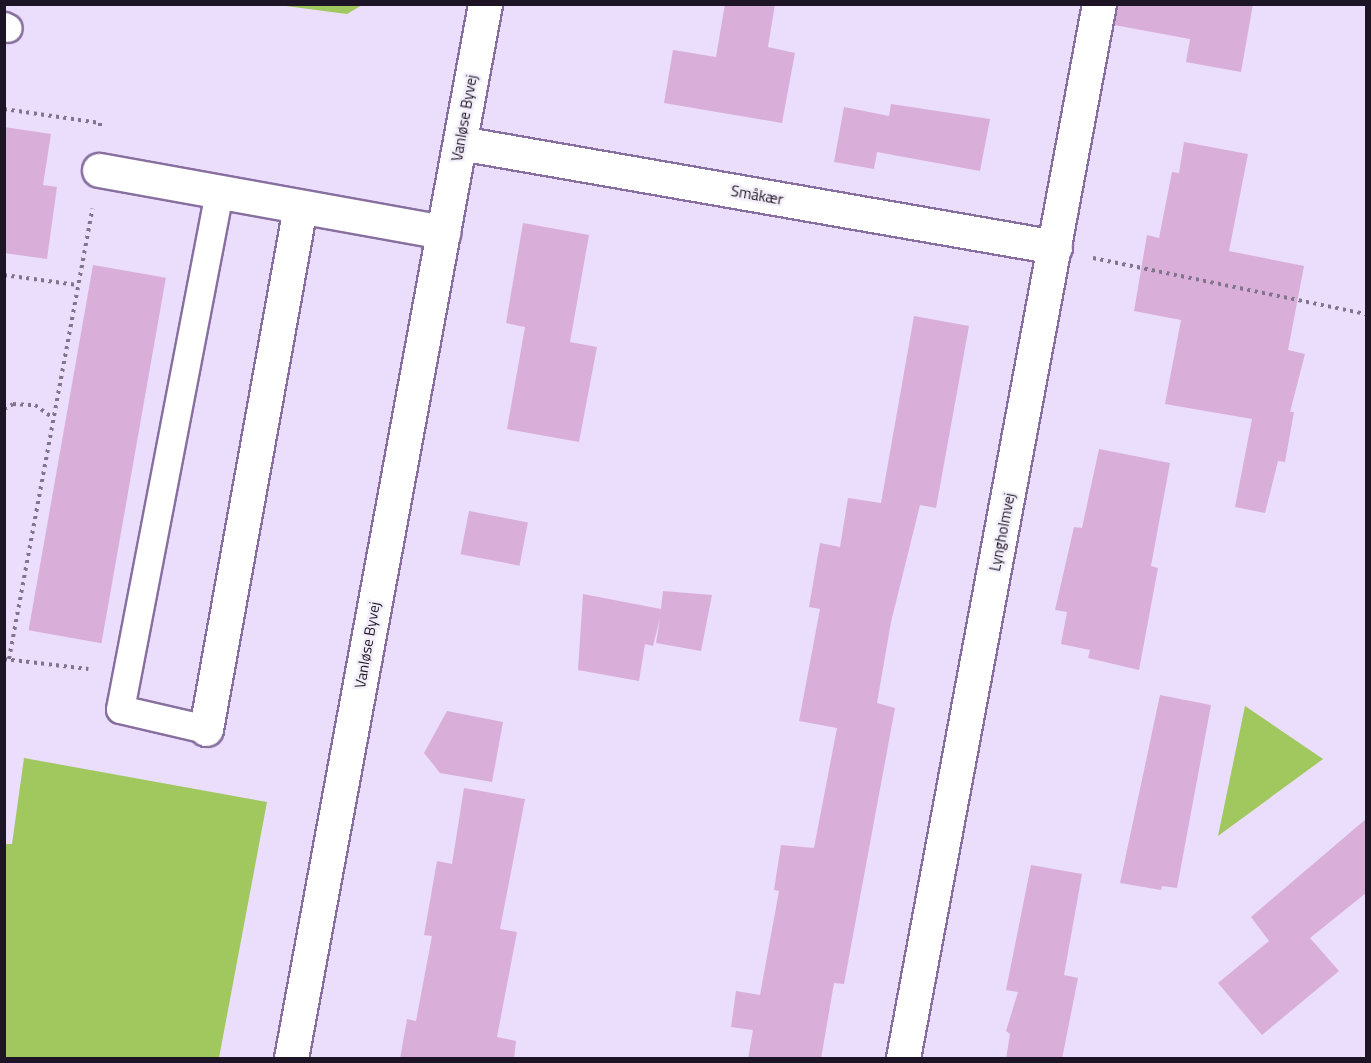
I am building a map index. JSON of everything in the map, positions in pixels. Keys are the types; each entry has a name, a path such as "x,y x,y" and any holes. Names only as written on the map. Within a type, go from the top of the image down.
{"street":[{"name":"Vanløse Byvej","path":"291,1059 485,4"},
{"name":"Lyngholmvej","path":"903,1059 1099,4"},
{"name":"Småkær","path":"460,143 1055,247"},
{"path":"99,170 443,232"},
{"path":"206,729 300,207"}],"lane":[{"path":"206,729 120,709 219,192"}],"path":[{"path":"4,110 100,123 99,170 7,659 127,673"},
{"path":"1055,247 1121,266 1366,314"},
{"path":"4,275 77,285"},
{"path":"4,409 13,404 35,405 53,418"}],"green space":[{"path":"278,5 362,5 347,14"},
{"path":"1245,706 1323,759 1218,836"},
{"path":"24,758 267,802 219,1058 5,1058 5,844 12,844"}],"building":[{"path":"725,4 775,4 768,47 795,53 782,123 664,103 673,50 716,57"},
{"path":"1117,4 1253,4 1241,72 1186,62 1190,39 1114,25"},
{"path":"891,104 990,119 980,171 877,152 874,169 834,162 844,107 889,116"},
{"path":"4,127 51,134 43,185 57,187 47,259 4,253"},
{"path":"1184,142 1248,154 1229,251 1304,266 1288,350 1305,354 1290,412 1294,412 1285,462 1278,461 1265,513 1235,507 1252,419 1165,404 1181,320 1134,311 1147,235 1159,238 1172,172 1179,173"},
{"path":"523,223 589,235 570,342 597,347 579,442 507,429 525,327 506,323"},
{"path":"93,265 166,278 101,643 29,630"},
{"path":"914,316 969,326 936,508 920,505 891,622 877,703 895,708 844,984 834,983 821,1059 748,1059 753,1030 731,1027 736,991 760,995 779,891 774,890 781,845 814,848 837,728 799,721 820,609 809,607 820,543 840,547 848,498 881,503"},
{"path":"1099,449 1170,463 1151,566 1158,568 1139,670 1088,658 1090,650 1061,644 1067,612 1055,610 1074,527 1082,528"},
{"path":"469,511 528,522 520,566 461,554"},
{"path":"663,591 712,595 701,651 656,643 660,618 653,646 645,644 639,681 578,670 583,594 661,609"},
{"path":"1160,695 1211,705 1177,888 1162,886 1161,890 1120,883"},
{"path":"447,711 503,722 492,782 440,773 424,753"},
{"path":"464,788 525,799 500,929 517,932 497,1037 516,1041 514,1059 400,1059 407,1019 416,1021 432,936 424,935 437,861 452,864"},
{"path":"1366,819 1366,893 1310,938 1339,971 1262,1035 1218,983 1269,941 1251,917"},
{"path":"1031,865 1082,874 1064,975 1078,978 1062,1059 1006,1059 1010,1034 1006,1031 1018,992 1006,990"}]}
